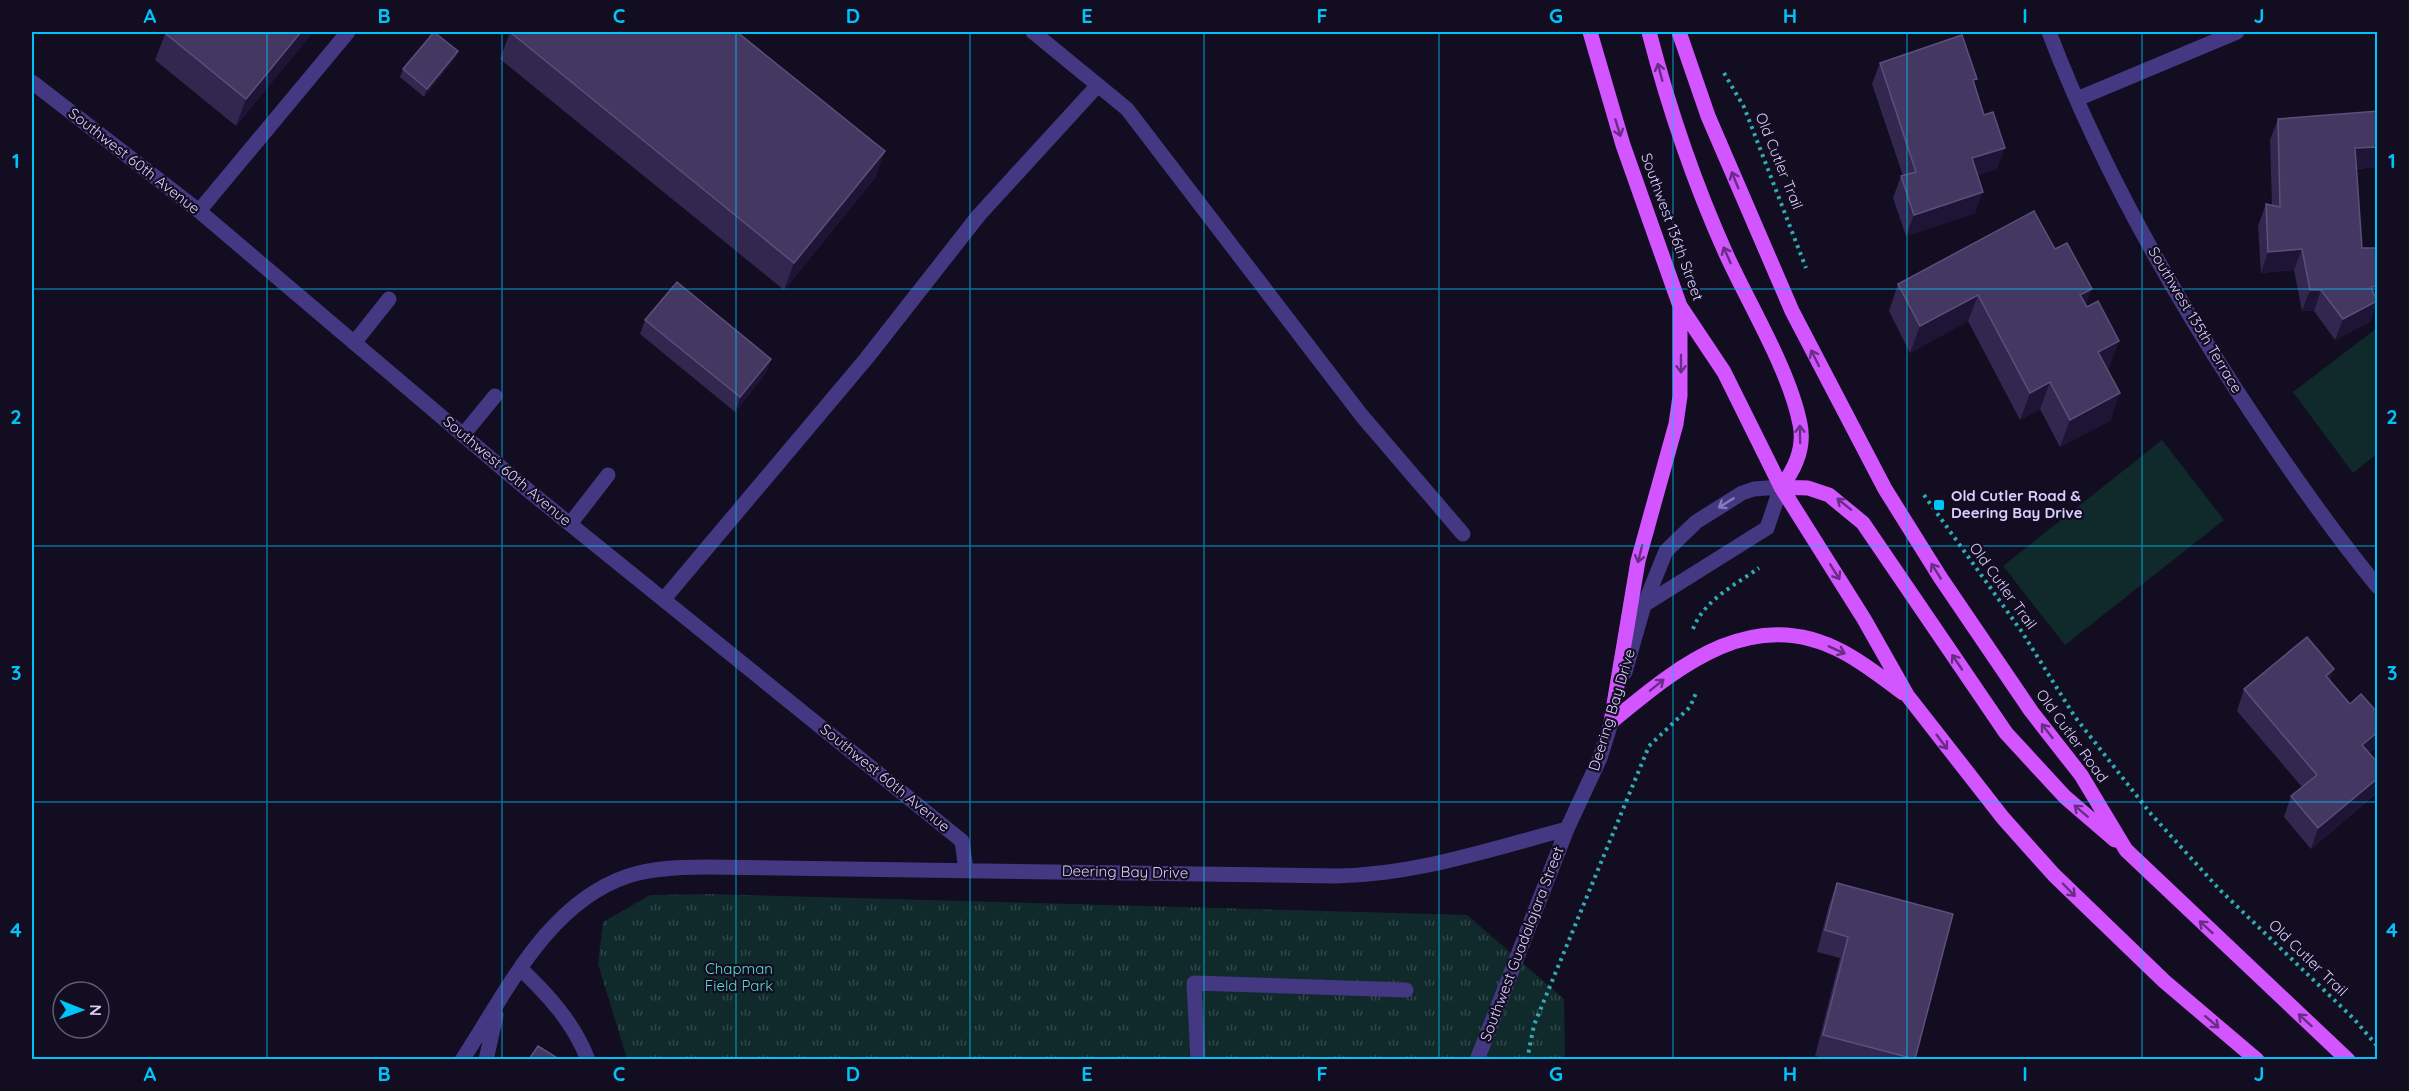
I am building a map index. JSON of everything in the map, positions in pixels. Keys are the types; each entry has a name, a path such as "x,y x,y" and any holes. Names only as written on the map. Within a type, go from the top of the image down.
{"main road":[{"name":"Southwest 136th Street","path":"1590,32 1623,145 1680,306 1724,372 1781,488"},
{"path":"1649,32 1677,132 1726,254 1794,400 1800,426 1799,451 1794,471 1781,488"},
{"name":"Old Cutler Road","path":"1679,32 1708,116 1755,230 1801,331 1862,447 1940,578 2031,711 2081,775 2126,850 2348,1059"},
{"path":"1611,722 1638,561 1676,424 1680,396 1680,306"},
{"path":"1781,488 1864,619 1907,695 2003,818 2054,875 2164,981 2257,1059"},
{"path":"1781,488 1808,488 1829,495 1863,523 2006,733 2065,797 2126,850"},
{"path":"1611,722 1693,659 1721,646 1760,636 1804,638 1843,652 1907,695"}],"street":[{"path":"199,211 348,32"},
{"path":"1033,32 1126,109 1362,416 1463,534"},
{"name":"Southwest 135th Terrace","path":"2049,32 2123,198 2192,322 2299,484 2378,587"},
{"path":"2077,99 2237,32"},
{"name":"Southwest 60th Avenue","path":"32,82 199,211 570,524 962,842 966,870"},
{"path":"664,599 866,359 979,214 1098,85"},
{"path":"354,343 389,299"},
{"path":"463,435 495,396"},
{"path":"570,524 608,475"},
{"path":"1644,605 1767,528 1781,488"},
{"name":"Deering Bay Drive","path":"462,1059 521,969 553,928 579,902 611,884 646,872 706,867 1355,876 1445,862 1567,829 1600,758 1644,605 1666,551 1696,522 1748,491 1781,488"},
{"name":"Southwest Guadalajara Street","path":"1477,1059 1567,829"},
{"path":"521,969 549,996 567,1020 581,1042 588,1059"},
{"path":"1198,1059 1194,983 1406,990"},
{"name":"Deering Bay Drive","path":"486,1059 498,1006"}],"path":[{"name":"Old Cutler Trail","path":"1723,71 1744,107 1788,215 1807,270"},
{"name":"Old Cutler Trail","path":"1923,493 2022,632 2075,717 2151,814 2220,890 2354,1019 2378,1047"},
{"path":"1690,637 1697,619 1708,605 1767,562"},
{"path":"1527,1059 1534,1025 1648,746 1690,707 1698,686"}],"green space":[{"path":"2377,328 2377,454 2353,473 2293,392"},
{"path":"2162,440 2224,520 2065,645 2003,566"},
{"name":"Chapman Field Park","path":"710,894 1467,915 1564,999 1565,1059 627,1059 598,964 603,922 650,895"}],"building":[{"path":"166,32 301,32 246,99"},
{"path":"434,32 458,51 427,89 403,69"},
{"path":"510,32 737,32 885,151 794,263"},
{"path":"1962,35 1977,79 1973,80 1984,115 1993,112 2005,148 1972,158 1983,192 1914,215 1901,176 1916,172 1880,63"},
{"path":"2378,111 2378,147 2355,148 2362,248 2378,248 2378,286 2371,287 2377,301 2343,319 2321,290 2310,290 2302,249 2268,252 2266,204 2280,207 2278,119"},
{"path":"2034,211 2055,249 2067,243 2092,289 2080,295 2087,307 2098,301 2119,341 2098,352 2120,393 2070,420 2050,382 2030,393 1978,295 1920,326 1898,284"},
{"path":"677,282 771,359 740,397 645,320"},
{"path":"2307,637 2334,669 2326,676 2350,704 2361,694 2378,713 2378,732 2362,745 2378,763 2378,778 2318,828 2291,796 2317,775 2244,689"},
{"path":"1837,883 1953,914 1915,1059 1823,1035 1848,937 1825,930"},
{"path":"538,1046 559,1059 529,1059"}],"place":[{"name":"Old Cutler Road & Deering Bay Drive","path":"1939,505"}]}
